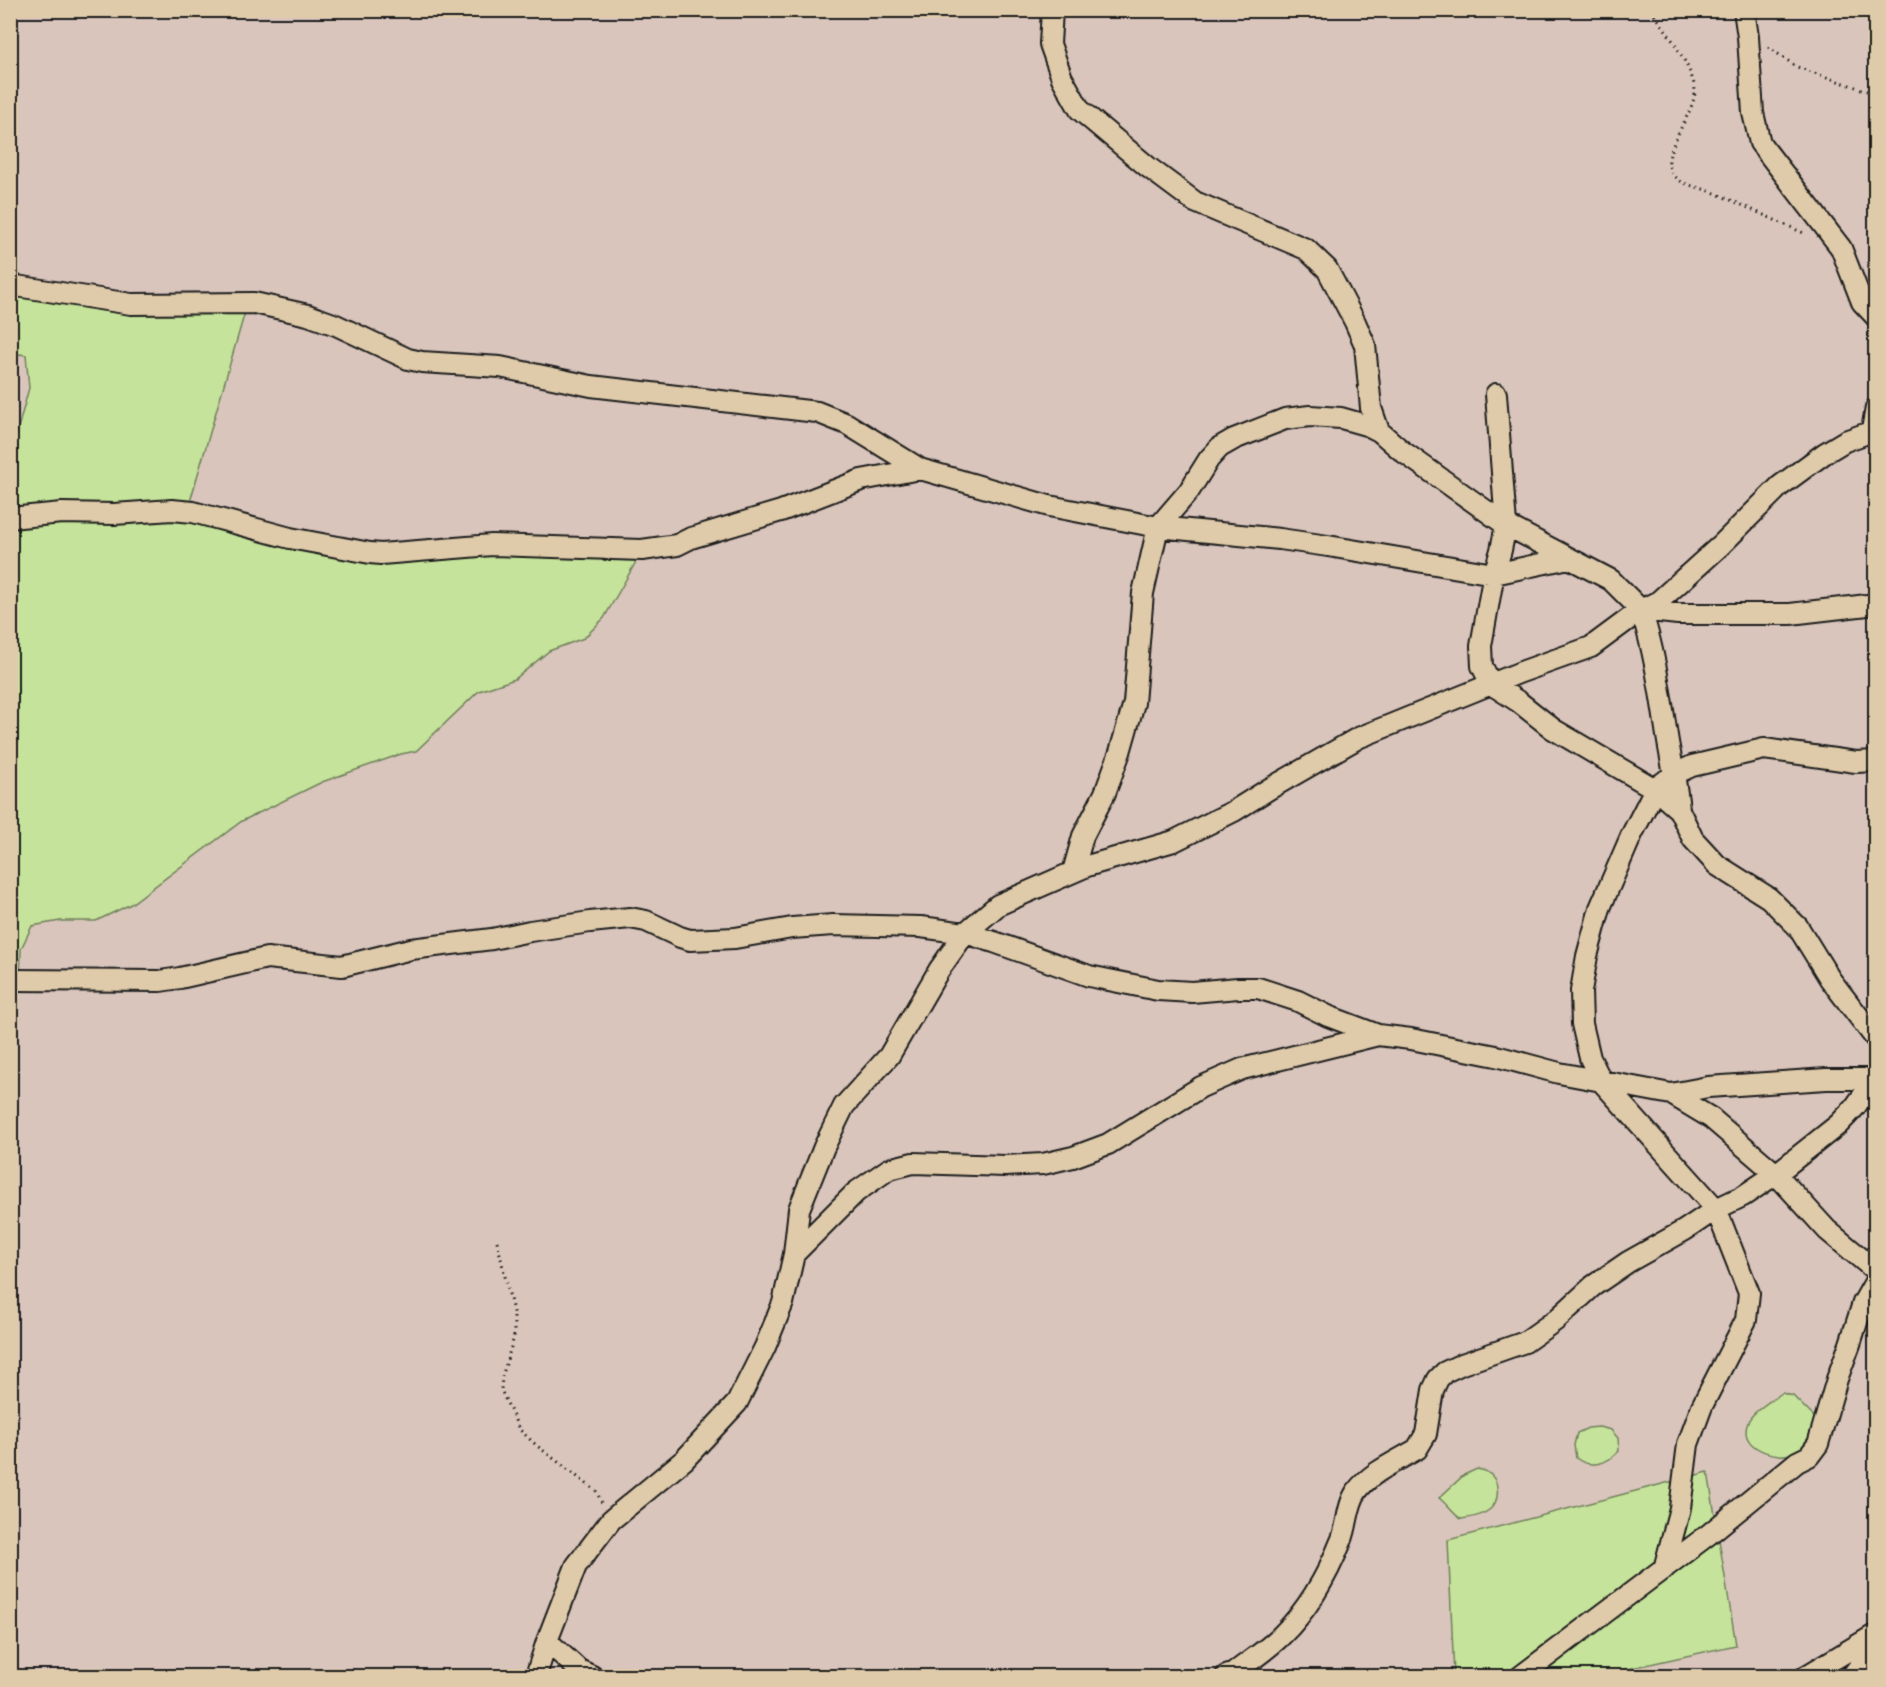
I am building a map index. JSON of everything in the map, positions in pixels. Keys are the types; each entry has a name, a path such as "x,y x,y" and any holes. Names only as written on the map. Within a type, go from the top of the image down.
{"street":[{"path":"1052,10 1050,44 1062,78 1080,110 1148,167 1195,202 1306,249 1327,269 1365,345 1371,408 1379,431"},
{"path":"1745,19 1753,113 1760,142 1841,249 1862,302 1875,317"},
{"path":"10,285 28,286 131,304 254,303 308,315 336,325 408,359 422,362 500,367 591,386 817,412 848,424 920,469 1049,506 1158,527 1280,539 1494,574 1569,558"},
{"path":"1496,394 1506,525 1494,574 1481,646 1482,666 1491,684 1519,702 1553,729 1656,789 1679,810 1693,838 1717,865 1769,898 1798,927 1830,979 1875,1039"},
{"path":"536,1677 547,1641 576,1566 610,1520 684,1460 737,1403 765,1347 783,1303 794,1254 799,1209 824,1147 844,1106 889,1056 939,970 965,933 998,905 1087,866 1174,841 1234,811 1358,738 1491,684 1591,647 1641,610 1659,601 1721,545 1780,486 1845,441 1874,431 1875,408"},
{"path":"1073,872 1083,836 1104,793 1130,721 1134,704 1143,593 1158,527 1189,491 1209,459 1220,447 1234,439 1285,419 1310,416 1341,418 1379,431 1401,451 1506,525 1611,580 1641,610 1658,682 1673,775 1678,790 1679,810"},
{"path":"10,518 62,513 114,514 172,510 193,512 290,538 381,554 492,545 642,550 677,545 691,538 781,510 861,480 920,469"},
{"path":"1641,610 1678,614 1790,614 1875,604"},
{"path":"1664,1569 1680,1508 1688,1444 1702,1406 1746,1320 1749,1293 1716,1209 1602,1082 1590,1058 1582,1024 1581,991 1587,956 1600,908 1632,834 1656,789 1673,775 1692,766 1764,749 1856,762 1875,761"},
{"path":"10,980 160,981 267,958 342,966 411,950 630,918 646,921 690,940 735,938 792,928 833,925 921,927 965,933 1089,976 1158,990 1192,992 1258,988 1298,1001 1328,1016 1378,1035 1411,1039 1496,1056 1559,1073 1671,1094 1708,1087 1875,1078"},
{"path":"794,1254 856,1192 889,1169 914,1163 1005,1166 1043,1164 1073,1157 1108,1144 1201,1087 1242,1069 1378,1035"},
{"path":"1226,1677 1280,1637 1299,1616 1323,1580 1343,1538 1351,1503 1356,1492 1421,1444 1433,1390 1438,1379 1445,1372 1525,1342 1556,1320 1593,1286 1628,1262 1685,1230 1716,1209 1743,1196 1776,1174 1839,1124 1855,1107 1875,1078"},
{"path":"1671,1094 1711,1118 1776,1174 1827,1230 1875,1271"},
{"path":"1521,1677 1708,1535 1797,1462 1809,1456 1818,1444 1837,1378 1863,1303 1875,1280"},
{"path":"1806,1677 1875,1634"},
{"path":"547,1641 579,1670 592,1677"},
{"path":"1852,1677 1875,1644"}],"path":[{"path":"1651,10 1669,35 1686,66 1695,91 1689,112 1672,148 1668,163 1671,172 1681,182 1715,193 1808,235"},
{"path":"1745,19 1774,52 1797,67 1875,93"},
{"path":"1841,249 1875,270"},
{"path":"497,1241 514,1316 514,1337 502,1377 501,1390 519,1429 536,1445 597,1491 610,1520"}],"green space":[{"path":"11,287 247,305 187,512 349,551 642,551 604,618 584,638 549,651 515,679 479,691 416,751 401,754 322,782 242,821 131,904 96,921 60,921 32,926 21,949 20,983 11,983 10,458 29,388 26,355 11,353"},
{"path":"1782,1393 1793,1396 1822,1425 1807,1451 1786,1455 1772,1454 1758,1449 1746,1434 1751,1416"},
{"path":"1599,1427 1611,1430 1618,1438 1619,1451 1598,1464 1587,1463 1576,1458 1574,1445 1577,1433 1588,1428"},
{"path":"1477,1469 1491,1475 1497,1485 1496,1501 1483,1514 1461,1519 1439,1498 1464,1475"},
{"path":"1708,1472 1736,1645 1596,1676 1454,1676 1448,1540"}]}
